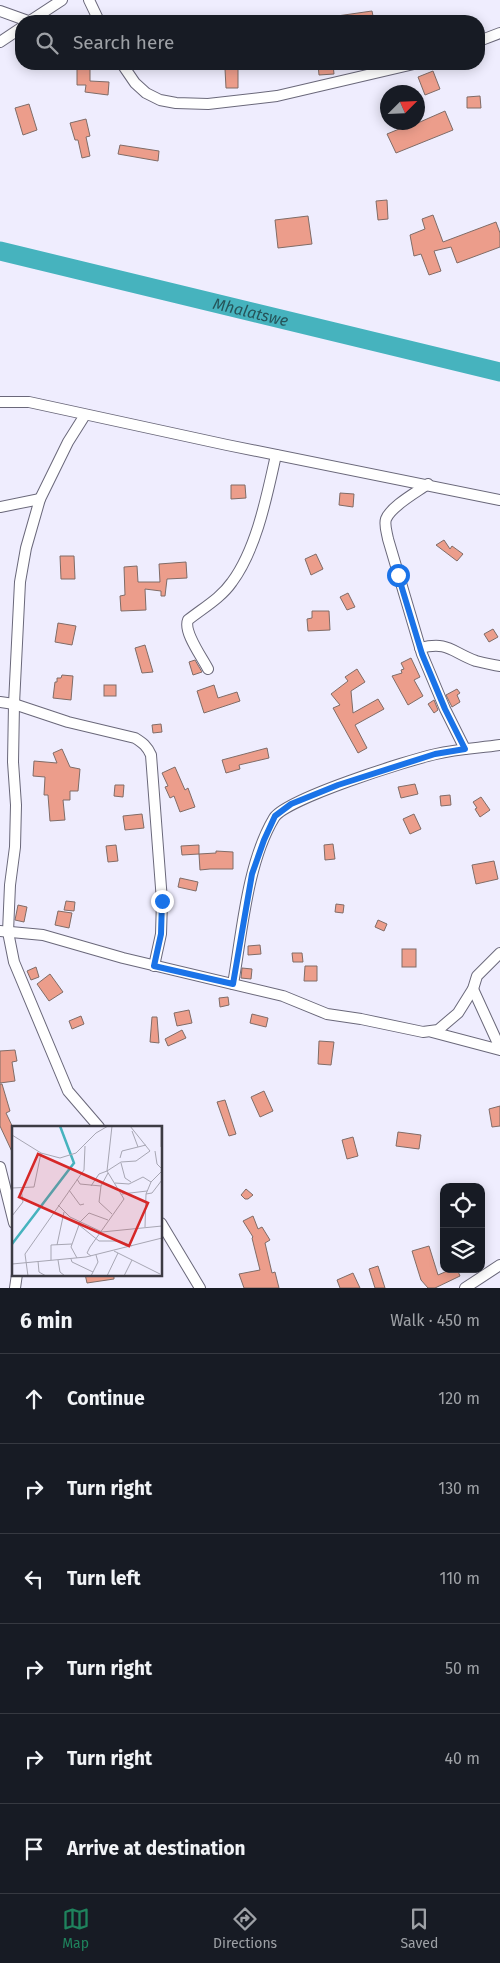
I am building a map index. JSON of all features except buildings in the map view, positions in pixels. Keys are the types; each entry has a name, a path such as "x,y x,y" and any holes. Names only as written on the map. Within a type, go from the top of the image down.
{"street":[{"path":"38,15 62,0"},
{"path":"89,0 96,15"},
{"path":"0,12 15,17"},
{"path":"0,42 15,32"},
{"path":"485,39 499,34"},
{"path":"126,70 135,83 146,93 160,100 176,103 208,104 277,96 388,70"},
{"path":"0,402 29,402 276,455 428,484 500,500"},
{"path":"85,415 68,442 40,499 26,548 20,582 14,704 13,762 16,805 4,932 14,962 68,1091 98,1126"},
{"path":"208,669 189,634 186,624 188,620 226,589 243,564 262,518 276,455"},
{"path":"428,484 391,511 385,525 420,648 442,704 465,749"},
{"path":"0,507 40,499"},
{"path":"420,648 437,645 444,646 477,661 500,666"},
{"path":"0,702 14,704 68,722 134,738 148,748 151,755 162,901 161,934 154,966"},
{"path":"233,984 252,874 275,816 291,804 338,785 435,754 500,746"},
{"path":"4,932 43,935 154,966 283,996 327,1014 417,1031 432,1032 500,1049"},
{"path":"432,1032 449,1022 458,1013 474,989 477,976 500,953"},
{"path":"474,989 500,1049"},
{"path":"0,1167 12,1215"},
{"path":"162,1225 200,1288"},
{"path":"465,1288 500,1265"}],"waterway":[{"name":"Mhalatswe","path":"0,251 500,372"}],"route":[{"path":"162,901 161,934 154,966 233,984 252,874 275,816 291,804 338,785 435,754 465,749 445,709 422,654 398,575"}]}
